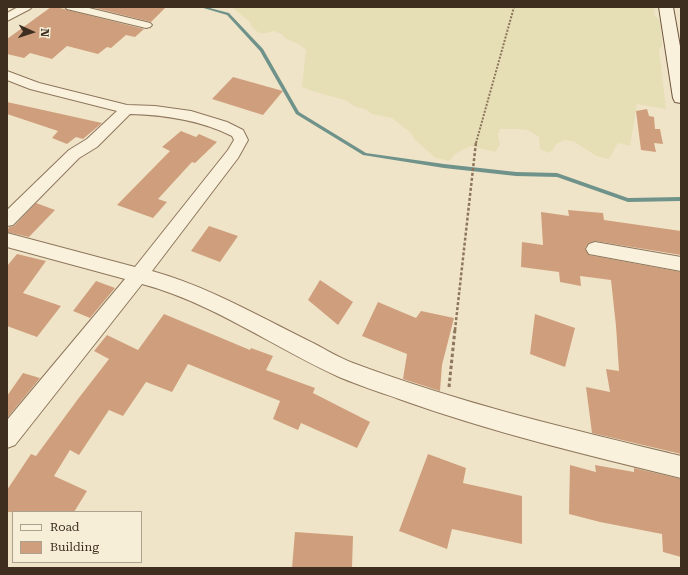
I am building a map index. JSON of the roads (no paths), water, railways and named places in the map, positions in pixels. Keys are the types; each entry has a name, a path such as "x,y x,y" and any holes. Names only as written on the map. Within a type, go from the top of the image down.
{"main road":[{"path":"666,7 679,75 681,98"}],"street":[{"path":"7,18 26,7"},
{"path":"71,7 146,25"},
{"path":"7,75 35,86 127,109 155,110 186,114 222,125 238,133 241,140 233,154 139,275 7,437"},
{"path":"7,220 74,154 92,143 127,109"},
{"path":"7,240 167,283 227,309 346,370 446,406 549,435 681,467"},
{"path":"595,249 681,264"}],"waterway":[{"path":"202,7 228,14 262,50 297,113 365,154 444,166 516,174 557,175 628,200 681,199"}]}
